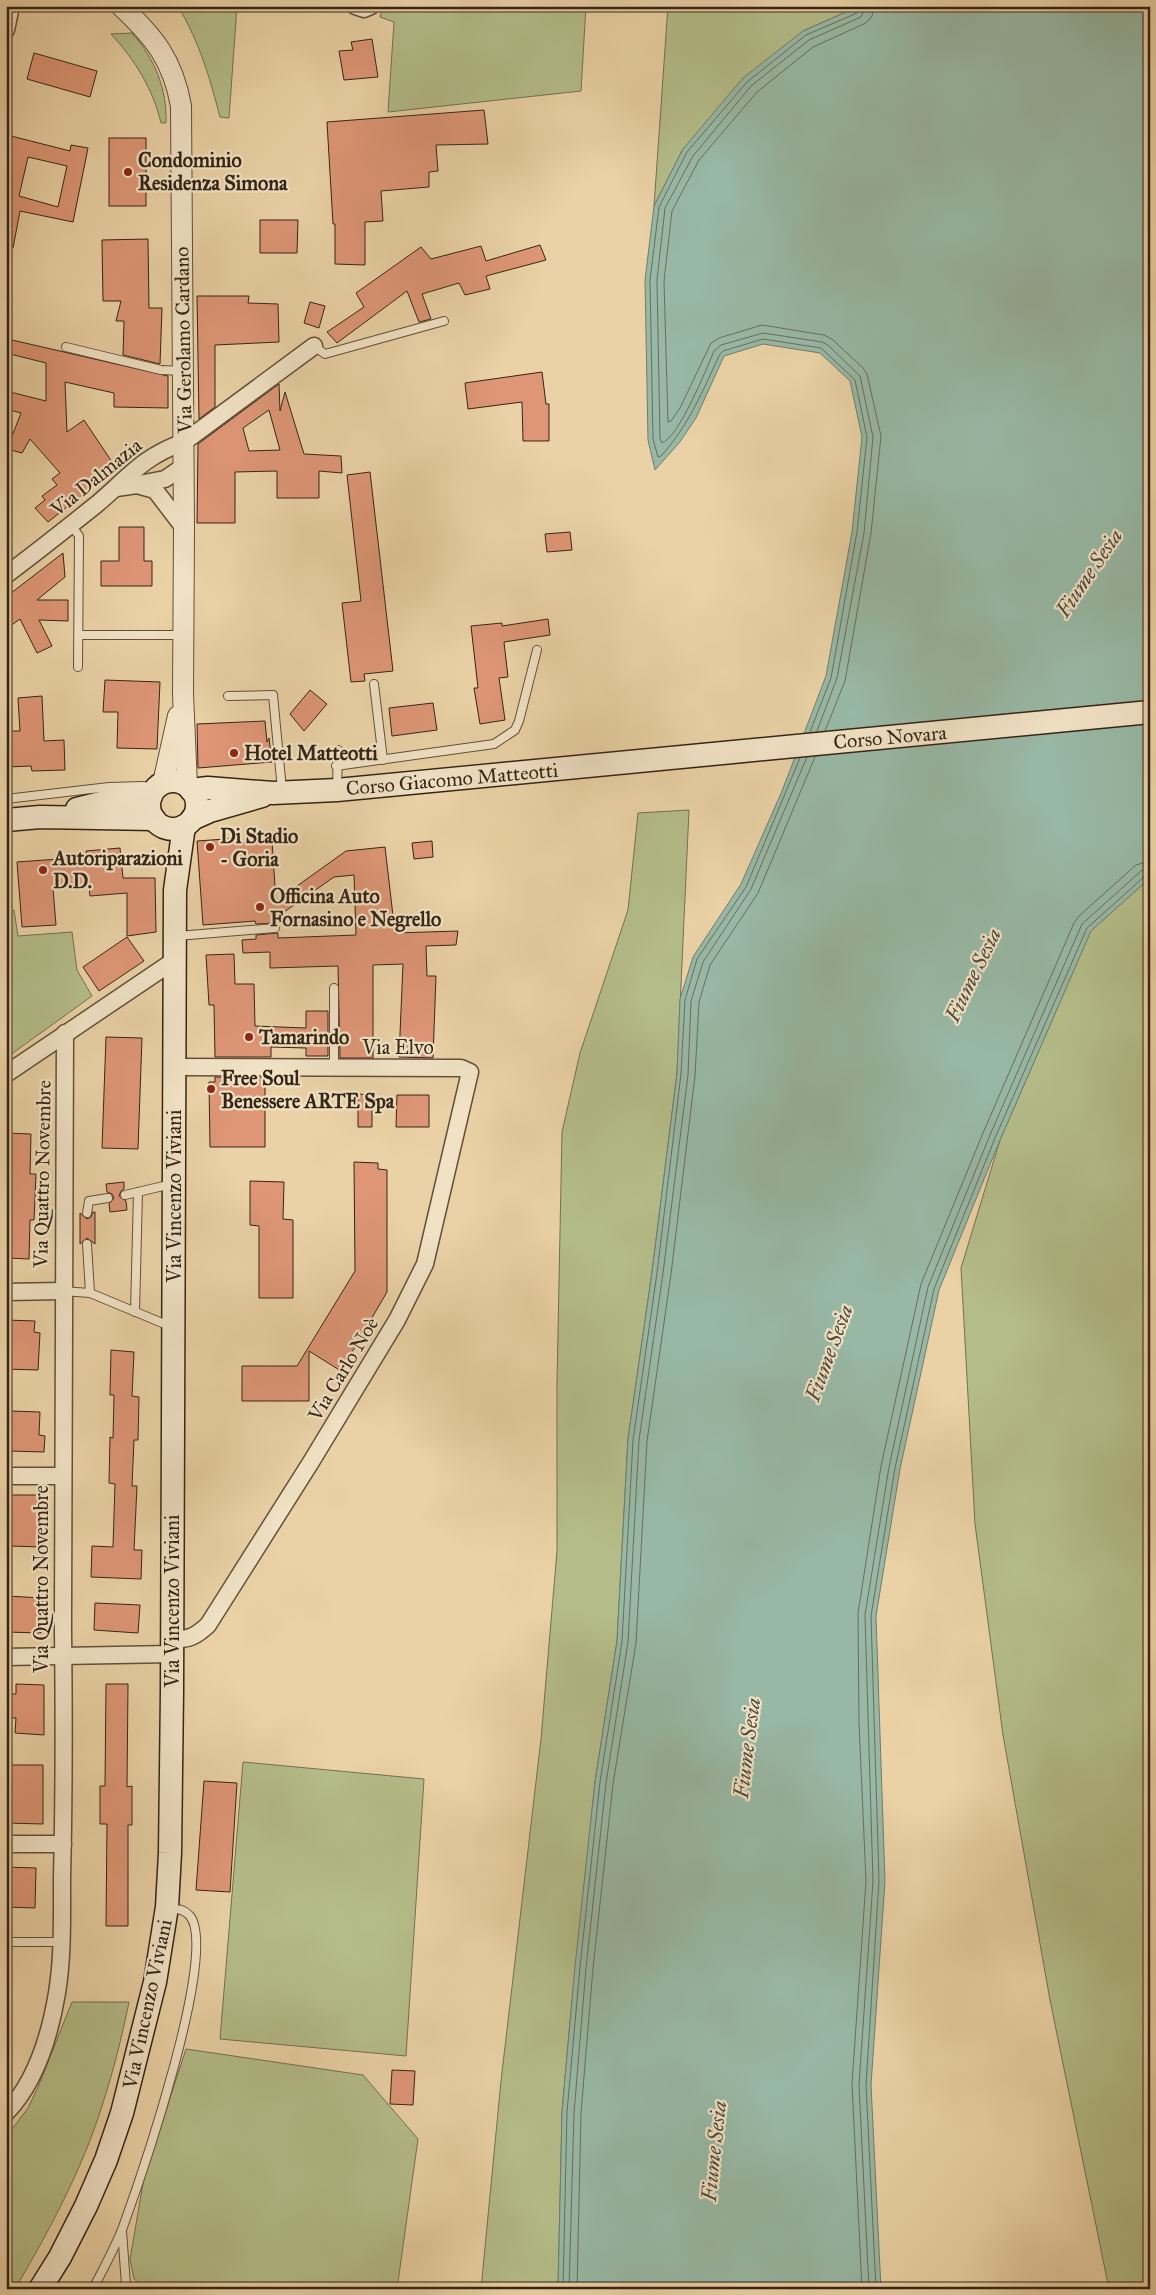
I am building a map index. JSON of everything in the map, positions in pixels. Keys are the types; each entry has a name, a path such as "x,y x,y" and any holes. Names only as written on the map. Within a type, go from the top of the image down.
{"main road":[{"name":"Corso Novara","path":"631,762 1150,712"},
{"name":"Corso Giacomo Matteotti","path":"189,788 277,793 337,790 631,762"},
{"path":"177,781 189,788 197,805 173,822 150,808 157,788 177,781"},
{"name":"Corso Giacomo Matteotti","path":"40,817 157,788"},
{"name":"Corso Giacomo Matteotti","path":"6,820 40,817 173,822 277,793"},
{"name":"Via Vincenzo Viviani","path":"40,2289 60,2257 86,2206 106,2160 122,2113 155,1982 167,1907 170,1853 174,1328 175,890 173,822"}],"street":[{"name":"Via Gerolamo Cardano","path":"121,6 159,45 178,88 181,129 184,442 183,694 189,788"},
{"path":"355,6 364,8 371,6"},
{"name":"Via Dalmazia","path":"6,575 116,488 138,465 164,449 184,442 314,346"},
{"path":"116,488 165,479 184,466"},
{"path":"137,485 155,490 184,528"},
{"name":"Via Gerolamo Cardano","path":"157,788 183,694"},
{"path":"6,1074 175,960"},
{"name":"Via Quattro Novembre","path":"6,2113 15,2104 31,2078 43,2048 57,1994 61,1942 63,1844 62,1291 65,1033"},
{"name":"Via Elvo","path":"175,1067 461,1068 470,1072"},
{"name":"Via Carlo Noè","path":"6,1657 63,1657 172,1647 196,1635 208,1625 311,1462 397,1320 425,1264 470,1072"},
{"path":"6,1292 62,1291"},
{"path":"6,1476 62,1476"},
{"path":"6,1844 63,1844"}],"lane":[{"path":"314,346 325,354 444,321"},
{"path":"66,347 161,370 183,371"},
{"path":"71,525 79,536 78,667"},
{"path":"78,635 183,635"},
{"path":"336,766 494,744 515,730 537,650"},
{"path":"374,684 383,760"},
{"path":"228,696 273,695 277,793"},
{"path":"337,790 336,766 338,750"},
{"path":"6,799 108,787 157,788"},
{"path":"175,936 275,928"},
{"path":"334,988 334,1068"},
{"path":"125,1195 174,1183"},
{"path":"135,1312 138,1192"},
{"path":"87,1213 89,1201 108,1198"},
{"path":"87,1244 90,1293"},
{"path":"62,1291 90,1293 174,1328"},
{"path":"93,2289 122,2229 167,2092 187,2019 196,1931 190,1916 181,1909 167,1907"},
{"path":"6,1942 61,1942"},
{"path":"122,2229 126,2285 131,2289"}],"green space":[{"path":"178,6 237,6 229,118 220,117 203,60"},
{"path":"383,6 586,6 581,91 388,112 394,22 380,17"},
{"path":"668,6 860,6 803,31 683,149 654,206"},
{"path":"132,33 147,53 158,75 166,110 166,123 161,123 158,110 142,76 128,54 111,34"},
{"path":"689,810 677,1073 652,1272 628,1439 617,1641 595,1782 562,2112 558,2289 481,2289 501,2081 541,1739 557,1551 557,1383 562,1132 580,1053 628,910 638,813"},
{"path":"1150,878 1150,2289 1109,2289 1050,2000 1003,1735 975,1524 961,1268 1000,1140 1091,930"},
{"path":"14,910 18,936 72,932 77,970 92,996 6,1058 6,913"},
{"path":"243,1762 424,1779 406,2056 220,2039"},
{"path":"72,2002 129,2002 102,2106 75,2177 15,2289 6,2289 6,2137 28,2108"},
{"path":"186,2049 363,2075 418,2139 397,2289 147,2289 134,2279 130,2259 144,2178"}],"water":[{"name":"Fiume Sesia","path":"860,6 1150,6 1150,878 1091,931 1000,1140 939,1290 900,1469 876,1616 885,1881 871,2085 881,2289 558,2289 562,2112 575,1966 595,1782 617,1641 628,1439 652,1272 677,1073 680,999 693,957 741,884 782,791 826,676 852,532 862,437 850,381 820,353 763,344 724,356 696,418 679,443 655,470 648,440 645,280 654,206 683,149 743,78 803,31"}],"building":[{"path":"372,39 378,77 344,80 339,51 353,50 351,42"},
{"path":"34,53 97,71 90,97 27,79"},
{"path":"484,110 488,144 436,145 438,171 429,172 429,187 381,191 383,221 365,222 365,265 335,264 335,224 333,224 327,122"},
{"path":"11,136 70,151 71,145 88,148 73,222 20,211 13,248 6,247 6,155","holes":["28,157 67,166 58,207 19,196"]},
{"name":"Condominio Residenza Simona","path":"109,138 146,138 146,206 109,206"},
{"path":"260,220 298,220 297,253 260,253"},
{"path":"148,239 149,308 162,308 160,364 123,355 124,321 116,321 121,301 103,301 102,240"},
{"path":"540,245 546,260 486,276 490,289 465,295 459,283 422,294 431,319 419,322 407,291 337,343 327,332 364,307 356,293 421,247 431,259 481,246 486,261"},
{"path":"197,296 249,296 248,303 278,304 279,342 215,345 215,407 199,419"},
{"path":"310,302 325,306 319,328 304,323"},
{"path":"12,340 168,376 168,408 114,407 114,393 65,382 67,432 84,420 116,468 48,522 35,508 45,500 42,496 57,485 52,479 60,473 30,439 22,453 7,449 21,413 6,409 6,391 46,401 46,363 10,354"},
{"path":"542,372 546,404 549,404 549,441 523,441 522,402 468,409 465,383"},
{"path":"279,384 280,411 285,392 304,454 341,456 342,473 319,471 319,498 277,498 277,471 235,472 235,523 197,523 198,444","holes":["269,410 280,450 249,451 243,428"]},
{"path":"370,472 393,671 364,674 365,681 351,682 342,603 361,601 347,475"},
{"path":"119,527 144,527 144,561 152,561 152,586 101,586 101,561 119,561"},
{"path":"570,532 572,550 547,552 545,534"},
{"path":"63,553 65,577 37,600 68,600 68,621 39,620 52,646 37,653 20,619 6,629 6,597"},
{"path":"548,619 550,635 504,642 508,677 499,678 505,720 480,724 474,688 478,688 471,626 502,623 502,626"},
{"path":"105,680 160,682 157,749 117,748 118,712 103,712"},
{"path":"310,690 327,704 304,731 290,714"},
{"path":"42,696 44,741 64,740 65,770 32,771 31,766 6,767 6,731 20,731 18,698"},
{"path":"433,703 437,730 392,736 389,708"},
{"name":"Hotel Matteotti","path":"265,721 267,742 269,738 272,762 198,768 197,724"},
{"path":"239,838 240,843 272,841 276,901 346,851 385,847 395,933 458,931 456,945 426,946 427,976 436,976 433,1058 399,1057 403,964 373,965 373,1058 340,1058 338,966 270,968 270,952 243,953 242,940 256,939 256,935 278,933 278,938 356,935 354,875 334,877 277,917 277,923 256,924 255,921 203,925 197,841"},
{"path":"432,841 433,857 414,859 412,843"},
{"path":"120,848 123,878 155,878 156,932 127,936 127,893 90,896 89,886 53,889 56,925 22,927 17,862 87,857 86,851"},
{"path":"127,937 144,961 99,991 83,967"},
{"path":"234,954 235,984 254,984 255,1026 306,1028 306,1011 328,1011 328,1056 306,1056 306,1048 271,1047 271,1057 215,1057 214,1005 209,1005 206,955"},
{"path":"106,1037 142,1038 138,1149 102,1148"},
{"path":"215,1077 265,1077 265,1147 210,1147 209,1082 215,1082"},
{"path":"358,1094 372,1095 372,1127 358,1127"},
{"path":"397,1095 429,1095 429,1127 396,1127"},
{"path":"6,1133 31,1134 30,1174 36,1174 34,1220 30,1220 29,1259 6,1258"},
{"path":"354,1162 378,1163 378,1169 387,1170 387,1292 341,1371 309,1351 309,1401 242,1401 242,1366 297,1366 355,1271"},
{"path":"250,1181 284,1182 283,1219 293,1220 293,1298 259,1298 259,1226 250,1225"},
{"path":"124,1182 124,1189 119,1196 126,1201 127,1210 110,1212 109,1204 114,1198 112,1194 107,1192 106,1184"},
{"path":"93,1212 95,1212 95,1244 87,1238 80,1244 80,1213 87,1219 91,1217"},
{"path":"6,1320 35,1321 34,1332 40,1333 38,1370 6,1369"},
{"path":"111,1350 134,1352 132,1396 139,1397 138,1440 134,1440 132,1486 137,1486 134,1550 142,1550 141,1579 91,1577 92,1546 113,1547 115,1484 109,1483 110,1437 113,1438 114,1395 110,1395"},
{"path":"11,1411 40,1412 39,1435 45,1436 44,1452 10,1451"},
{"path":"11,1495 42,1495 41,1547 10,1546"},
{"path":"6,1596 43,1598 41,1633 6,1632"},
{"path":"95,1603 140,1605 138,1633 94,1630"},
{"path":"16,1684 44,1685 44,1735 15,1733 16,1718 6,1718 6,1694 16,1694"},
{"path":"106,1684 128,1684 127,1787 132,1786 132,1825 128,1825 128,1926 106,1926 107,1824 100,1824 100,1786 105,1786"},
{"path":"7,1765 43,1765 43,1824 6,1823"},
{"path":"204,1781 237,1783 230,1892 196,1890"},
{"path":"6,1867 36,1868 35,1908 6,1907"},
{"path":"392,2070 415,2071 413,2105 390,2104"}],"place":[{"name":"Condominio Residenza Simona","path":"128,172"},
{"name":"Hotel Matteotti","path":"234,753"},
{"name":"Di Stadio - Goria","path":"210,847"},
{"name":"Autoriparazioni D.D.","path":"43,870"},
{"name":"Officina Auto Fornasino e Negrello","path":"260,907"},
{"name":"Tamarindo","path":"249,1037"},
{"name":"Free Soul Benessere ARTE Spa","path":"211,1089"}]}
